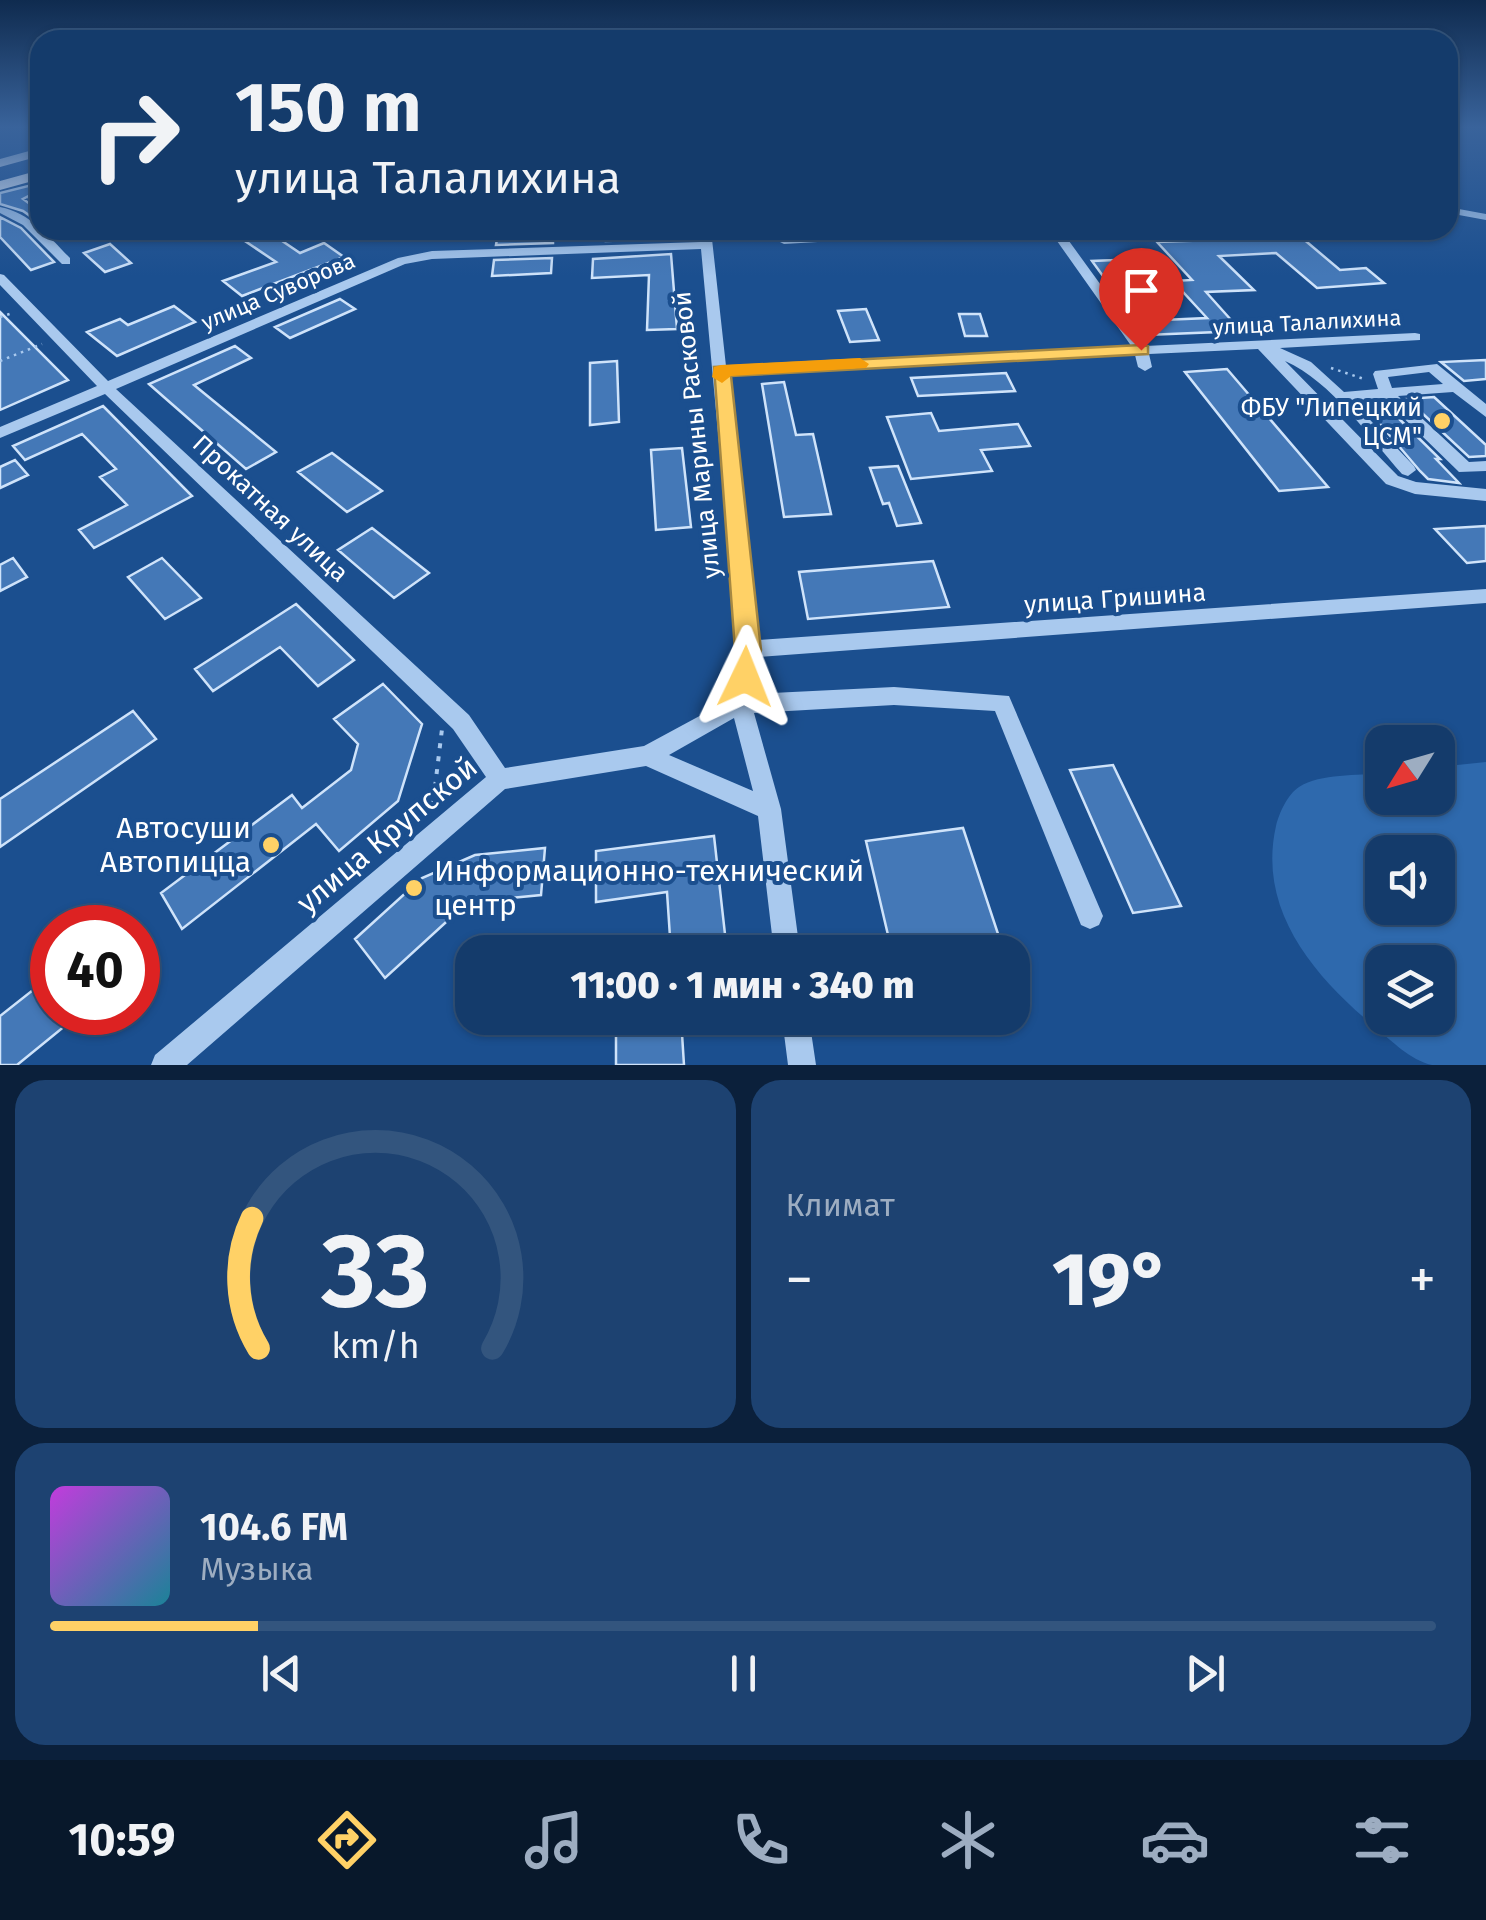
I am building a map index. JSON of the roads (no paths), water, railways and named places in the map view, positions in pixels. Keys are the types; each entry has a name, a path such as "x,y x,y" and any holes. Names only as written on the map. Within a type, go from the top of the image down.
{"main road":[{"path":"0,186 30,177"}],"street":[{"path":"0,210 30,228"},
{"path":"1458,212 1486,217"},
{"path":"21,220 30,220"},
{"path":"43,240 66,261"},
{"name":"улица Суворова","path":"0,433 402,261 432,255 674,240"},
{"name":"улица Марины Расковой","path":"706,240 748,650 741,704 768,809 785,935"},
{"path":"784,241 801,240"},
{"path":"1063,240 1141,350 1146,367"},
{"name":"Прокатная улица","path":"0,278 106,386 461,722 500,779"},
{"name":"улица Талалихина","path":"721,371 1415,337"},
{"path":"1261,344 1306,365 1408,470"},
{"path":"1261,344 1392,480 1415,488 1486,494"},
{"path":"1341,397 1384,390 1456,387 1486,412"},
{"path":"1384,390 1465,468 1486,466"},
{"name":"улица Гришина","path":"748,650 1486,596"},
{"path":"741,704 894,696 1002,702 1090,916"},
{"name":"улица Крупской","path":"164,1065 500,779 647,756 741,704"},
{"path":"647,756 768,809"},
{"path":"798,1035 802,1065"}],"place":[{"name":"ФБУ \"Липецкий ЦСМ\"","path":"1442,421"},
{"name":"Автосуши Автопицца","path":"271,845"},
{"name":"Информационно-технический центр","path":"414,888"}]}
